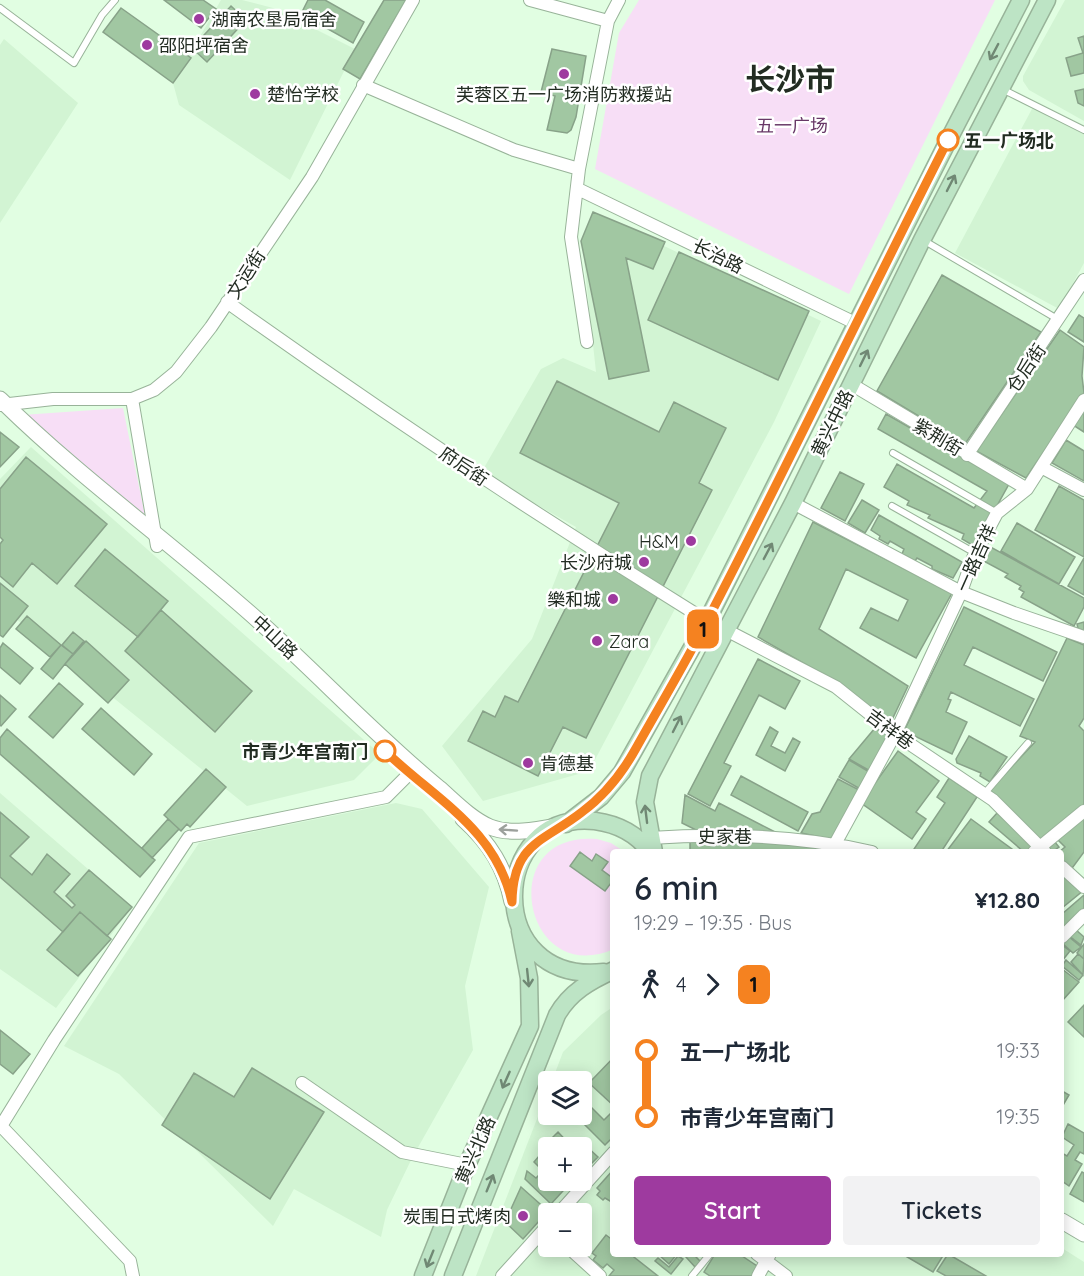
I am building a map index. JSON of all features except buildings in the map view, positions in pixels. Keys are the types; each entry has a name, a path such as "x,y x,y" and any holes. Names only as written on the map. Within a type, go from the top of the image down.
{"main road":[{"name":"黄兴中路","path":"512,902 513,888 522,860 540,838 566,824 601,797 622,772 707,621 857,320 1022,0"},
{"name":"黄兴中路","path":"651,847 645,802 646,787 793,503 922,240 1047,0"},
{"path":"566,824 591,821 616,826 651,847"},
{"path":"512,902 520,930 534,951 555,965 578,973 610,970"},
{"name":"黄兴北路","path":"423,1276 467,1165 530,1026 529,978 520,930"},
{"name":"黄兴北路","path":"453,1276 550,1030 564,1002 571,995 610,972"}],"street":[{"name":"文运街","path":"132,399 154,390 176,372 227,303 312,177 413,0"},
{"path":"533,0 608,21"},
{"path":"587,342 571,237 579,169 608,21 619,0"},
{"path":"363,85 514,150 579,169"},
{"name":"长治路","path":"578,189 853,322 857,320"},
{"name":"仓后街","path":"967,455 1084,280"},
{"name":"府后街","path":"227,303 372,405 557,528 707,621"},
{"name":"紫荆街","path":"851,384 1027,489"},
{"path":"1,405 84,398 132,399 156,540"},
{"name":"一路吉祥","path":"835,844 895,734 961,592 975,553 997,513 1027,489 1084,400"},
{"name":"中山路","path":"1,405 156,540 256,630 409,774 483,838 500,863 512,902"},
{"path":"1041,467 1084,490"},
{"path":"793,503 961,592 1014,614 1084,637"},
{"name":"中山路","path":"156,540 262,624 415,768 479,821 490,827 508,830 566,824"},
{"name":"吉祥巷","path":"726,630 836,687 895,734 984,794 1038,849"},
{"path":"134,1276 130,1261 1,1126 54,1040 189,837 386,797 409,774"},
{"path":"1040,849 1084,811"},
{"name":"史家巷","path":"651,847 695,835 770,836 858,849"},
{"path":"1064,869 1084,886"},
{"path":"1064,936 1084,915"},
{"path":"302,1083 402,1152 467,1165"},
{"path":"568,1203 610,1156"},
{"path":"1064,1222 1084,1234"},
{"path":"502,1276 538,1238"},
{"path":"579,1257 600,1276"},
{"path":"758,1276 765,1257"},
{"path":"766,1257 786,1276"}],"lane":[{"path":"0,8 74,63 102,15 115,0"},
{"path":"1000,88 1084,130"},
{"path":"922,240 1059,320"},
{"path":"893,453 997,513"},
{"path":"892,506 975,553"},
{"path":"984,794 1028,743"},
{"path":"692,1276 708,1257"}],"shaded area":[{"name":"楚怡学校","path":"221,0 242,0 273,8 355,49 290,180 179,105 173,83"},
{"path":"1065,0 1084,0 1084,121 1029,90 1023,81 1023,76"},
{"path":"4,39 78,103 0,223 0,45"},
{"path":"1033,107 1084,134 1084,263 1059,309 955,253"},
{"path":"593,212 821,321 774,422 589,771 483,801 442,746 532,639 576,527 481,473 541,369 563,358 596,372 583,252"},
{"path":"31,447 380,754 354,780 247,806 0,606 0,479"},
{"path":"0,793 132,907 56,1008 0,969"},
{"path":"396,803 422,809 489,887 465,986 473,1050 412,1158 387,1210 381,1237 294,1189 273,1226 119,1074 64,1046 199,843"},
{"path":"610,1009 610,1257 1064,1257 1064,1249 1084,1262 1084,1276 476,1276 538,1116 538,1125 592,1125 592,1071 556,1071 563,1052"}],"green space":[{"name":"五一广场","path":"639,0 995,0 849,294 595,169 619,33"},
{"path":"123,408 145,516 22,415"},
{"path":"597,839 611,843 620,849 610,849 610,950 583,955 558,947 541,929 532,906 533,880 543,858 564,843"}],"bus line":[{"name":"1","path":"385,751 483,838 500,863 509,886 512,902 516,873 530,848 540,838 566,824 601,797 627,765 707,621 948,140"}],"place":[{"name":"湖南农垦局宿舍","path":"199,19"},
{"name":"邵阳坪宿舍","path":"147,45"},
{"name":"芙蓉区五一广场消防救援站","path":"564,74"},
{"name":"楚怡学校","path":"255,94"},
{"name":"五一广场北","path":"948,140"},
{"name":"H&M","path":"691,541"},
{"name":"长沙府城","path":"644,562"},
{"name":"樂和城","path":"613,599"},
{"name":"Zara","path":"597,641"},
{"name":"市青少年宫南门","path":"385,751"},
{"name":"肯德基","path":"528,763"},
{"name":"炭围日式烤肉","path":"523,1216"}],"district":[{"name":"长沙市","path":"790,79"}]}
